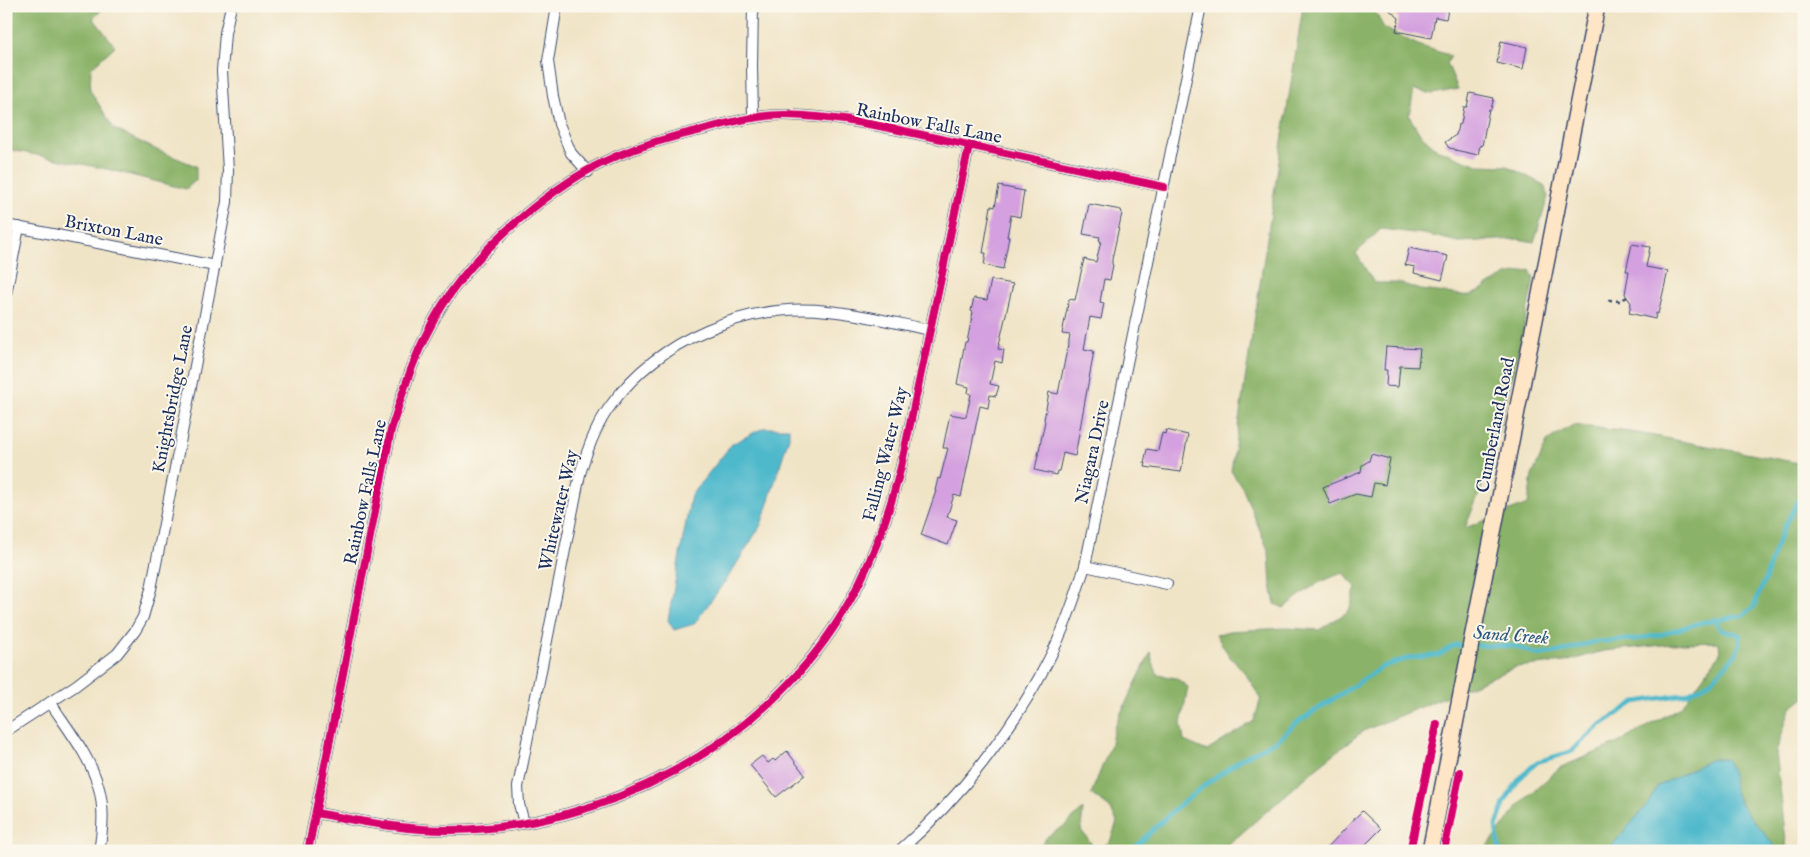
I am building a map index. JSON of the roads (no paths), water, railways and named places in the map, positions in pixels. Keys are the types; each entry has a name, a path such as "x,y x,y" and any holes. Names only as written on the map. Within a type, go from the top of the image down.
{"main road":[{"name":"Cumberland Road","path":"1430,851 1597,6"}],"street":[{"name":"Knightsbridge Lane","path":"6,731 75,686 117,654 135,631 143,617 155,570 228,192 222,71 225,32 231,6"},
{"path":"557,6 548,61 553,96 559,124 571,153 588,172"},
{"path":"753,6 752,66 754,116"},
{"name":"Niagara Drive","path":"899,851 920,833 966,784 985,760 1028,697 1056,644 1070,612 1085,566 1201,6"},
{"name":"Rainbow Falls Lane","path":"308,851 391,430 404,388 424,340 443,304 475,262 513,225 560,188 616,157 672,137 754,116 785,115 894,129 1164,187"},
{"name":"Falling Water Way","path":"316,813 420,829 480,829 556,817 627,794 674,772 705,753 752,717 778,694 808,661 840,617 870,561 888,515 901,467 969,146"},
{"name":"Brixton Lane","path":"6,225 215,266"},
{"path":"6,294 19,227"},
{"name":"Whitewater Way","path":"524,823 518,804 518,787 580,474 595,434 610,406 628,383 662,354 702,332 742,317 785,310 828,310 929,330"},
{"path":"1085,566 1167,584"},
{"path":"50,702 88,763 98,786 103,810 103,830 99,851"}],"water":[{"path":"763,428 789,428 789,437 761,525 729,576 694,624 674,630 668,620 691,495 732,444"},
{"path":"1712,759 1726,759 1731,770 1737,798 1773,844 1775,851 1607,851 1648,804 1658,786"}],"waterway":[{"name":"Sand Creek","path":"1131,851 1176,808 1209,782 1243,758 1278,740 1295,724 1384,666 1410,658 1439,655 1455,645 1515,646 1538,655 1564,651 1593,642 1638,639 1663,634 1699,623 1741,616 1753,608 1784,527 1800,497 1804,483"},
{"path":"1500,851 1496,828 1504,803 1519,779 1537,762 1570,752 1599,726 1635,702 1687,694 1707,684 1717,675 1736,654 1740,644 1740,635 1724,632 1719,628 1715,619"}]}
